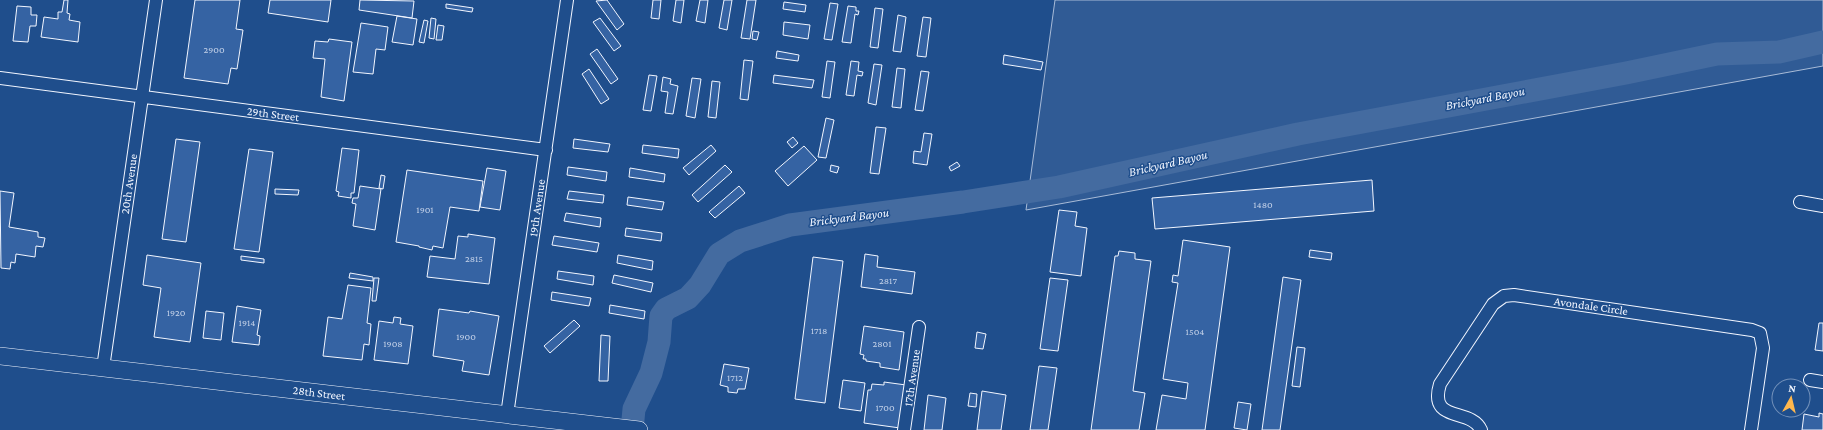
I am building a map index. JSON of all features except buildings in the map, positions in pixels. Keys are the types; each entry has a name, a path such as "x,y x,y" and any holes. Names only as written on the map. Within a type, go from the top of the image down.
{"main road":[{"name":"28th Street","path":"0,356 639,430"}],"street":[{"name":"20th Avenue","path":"103,368 156,0"},
{"name":"19th Avenue","path":"507,415 567,0"},
{"name":"29th Street","path":"0,78 546,150"},
{"path":"1800,202 1823,206"},
{"name":"Avondale Circle","path":"1481,430 1473,421 1446,412 1441,406 1438,398 1438,392 1440,384 1493,304 1504,296 1514,295 1698,321 1752,330 1760,333 1763,348 1751,430"},
{"name":"17th Avenue","path":"904,430 919,327"},
{"path":"1811,380 1823,382"}],"shaded area":[{"path":"1055,0 1823,0 1823,66 1026,210"}],"waterway":[{"name":"Brickyard Bayou","path":"632,430 634,409 651,373 659,342 661,316 666,309 688,298 700,285 719,254 740,241 790,225 963,202 1059,187 1298,134 1626,73 1717,54 1779,52 1823,42"}]}
